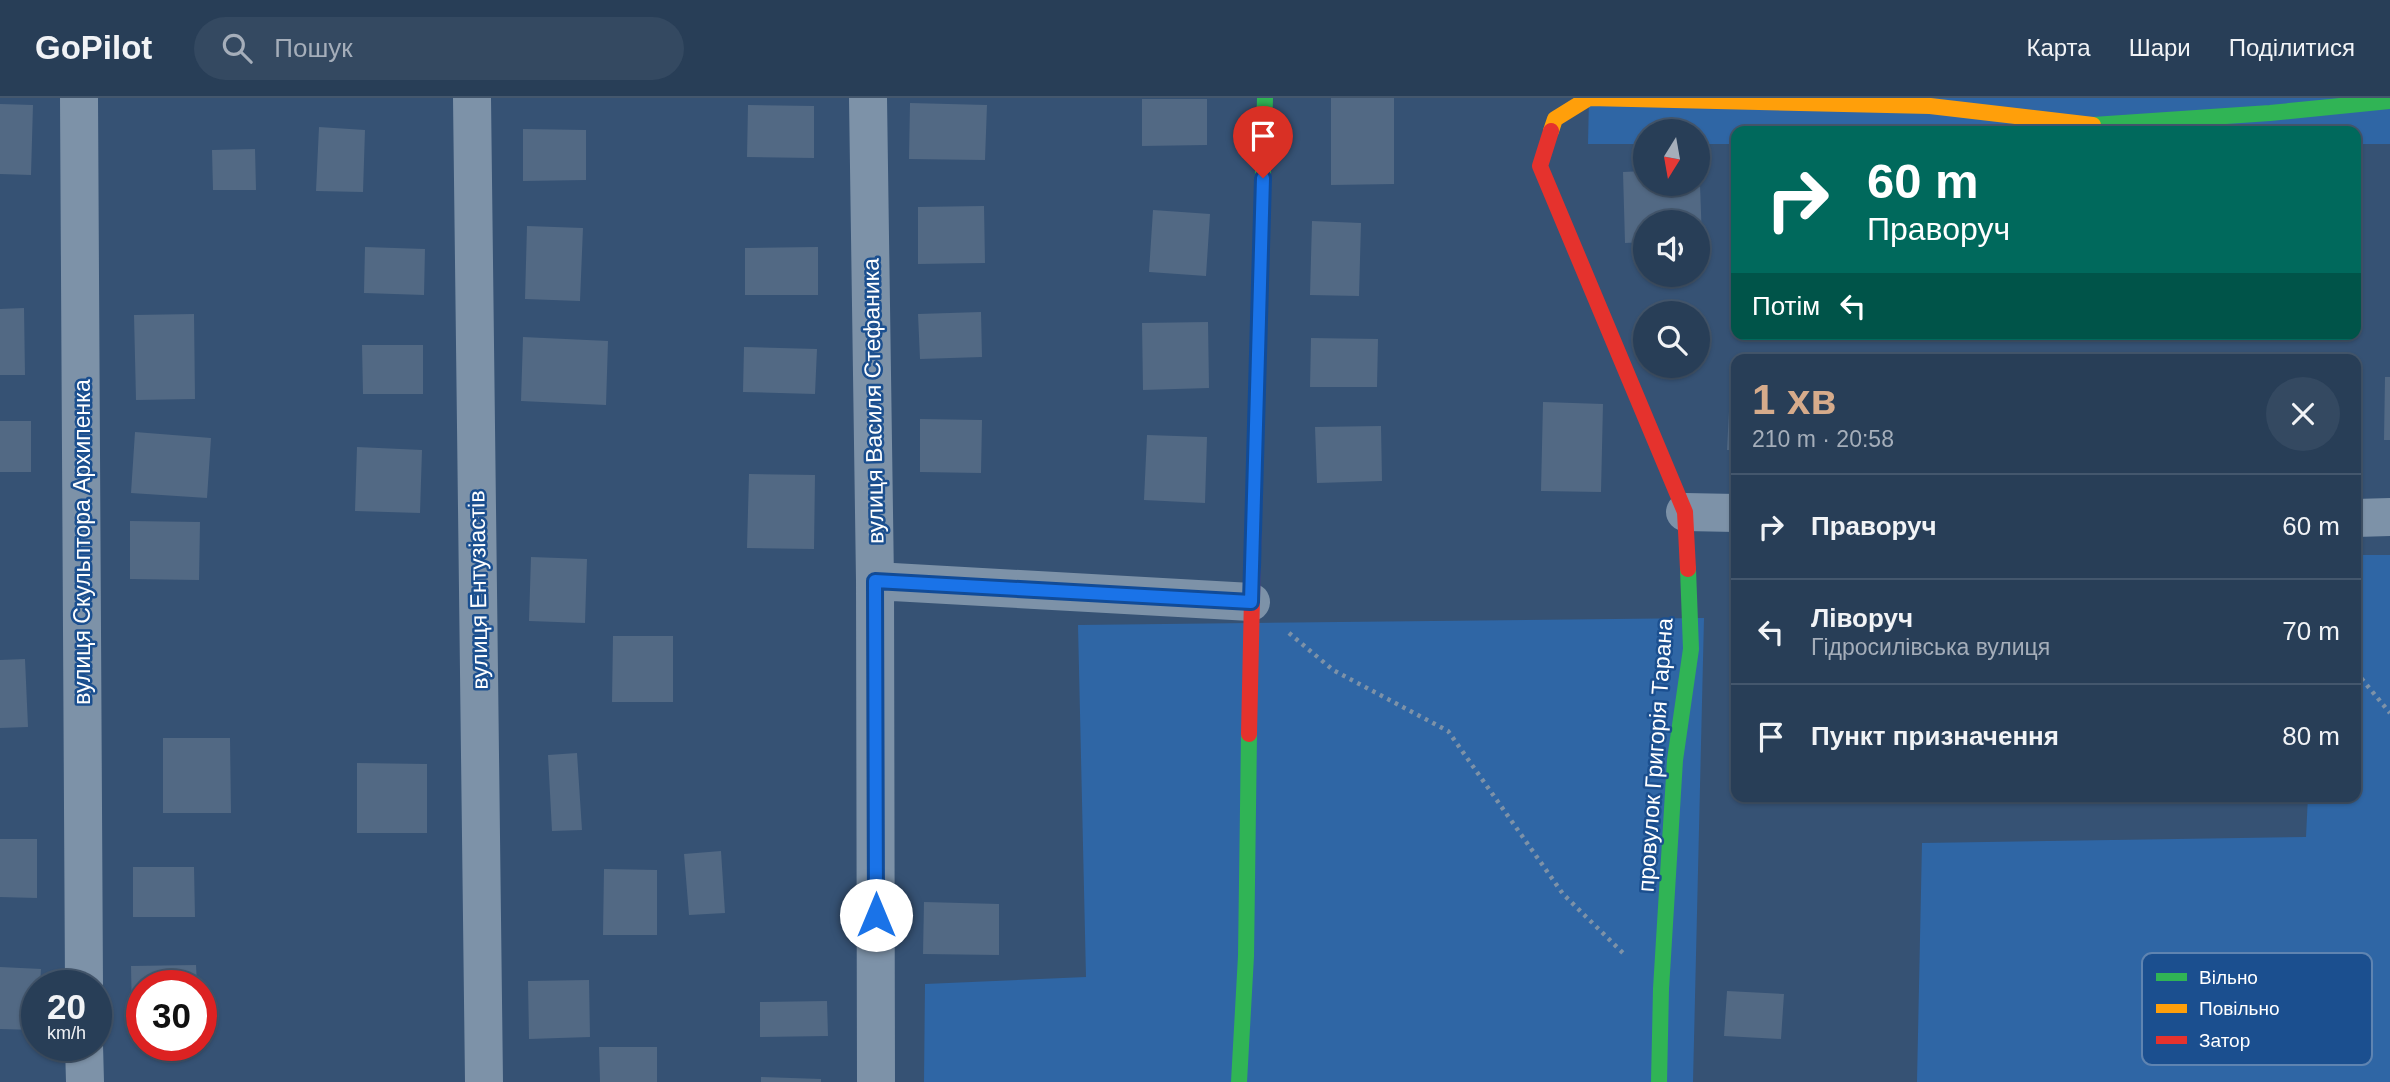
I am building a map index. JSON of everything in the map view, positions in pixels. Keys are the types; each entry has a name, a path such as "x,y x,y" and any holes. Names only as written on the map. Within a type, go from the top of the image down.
{"street":[{"name":"вулиця Скульптора Архипенка","path":"79,98 84,970"},
{"name":"вулиця Ентузіастів","path":"472,98 484,1082"},
{"name":"вулиця Василя Стефаника","path":"868,98 875,581 876,1082"},
{"path":"1239,1082 1246,956 1251,602 1265,98"},
{"name":"провулок Григорія Тарана","path":"1659,1082 1661,989 1675,760 1691,649 1685,512 1540,166 1555,119 1588,99 1930,106 2092,125 2270,113 2390,101"},
{"path":"1685,512 1731,513"},
{"path":"2361,518 2390,517"},
{"path":"875,581 1251,602"},
{"path":"85,1061 85,1082"}],"path":[{"path":"1251,602 1333,670 1448,731 1563,894 1661,989"},
{"path":"2361,678 2390,713"}],"shaded area":[{"path":"1589,98 2390,98 2390,144 2361,144 2361,126 1731,126 1731,144 1710,144 1710,119 1633,119 1633,144 1588,144"},
{"path":"2361,555 2390,555 2390,1082 1917,1082 1922,843 2306,837 2308,802 2361,802"},
{"path":"1704,618 1693,1082 924,1082 925,984 1086,977 1078,625"}],"building":[{"path":"1331,98 1394,98 1394,184 1331,185"},
{"path":"1142,99 1207,99 1207,145 1142,146"},
{"path":"910,103 987,105 985,160 909,159"},
{"path":"0,104 33,105 31,175 0,174"},
{"path":"748,105 814,106 814,158 747,157"},
{"path":"319,127 365,130 363,192 316,191"},
{"path":"523,129 586,130 586,180 523,181"},
{"path":"255,149 256,190 213,190 212,150"},
{"path":"1623,172 1633,172 1633,196 1700,196 1701,210 1633,210 1633,243 1625,243"},
{"path":"984,206 985,263 918,264 918,207"},
{"path":"1153,210 1210,214 1206,276 1149,272"},
{"path":"1312,221 1361,223 1359,296 1310,295"},
{"path":"527,226 583,228 580,301 525,299"},
{"path":"365,247 425,249 424,295 364,293"},
{"path":"818,247 818,295 745,295 745,248"},
{"path":"24,308 25,375 0,375 0,309"},
{"path":"981,312 982,357 920,359 918,314"},
{"path":"194,314 195,399 136,400 134,315"},
{"path":"1208,322 1209,388 1143,390 1142,323"},
{"path":"523,337 608,341 606,405 521,401"},
{"path":"1311,338 1378,339 1377,387 1310,387"},
{"path":"362,345 423,345 423,394 363,394"},
{"path":"744,347 817,349 815,394 743,392"},
{"path":"2385,377 2390,377 2390,440 2384,440"},
{"path":"1730,392 1731,392 1731,450 1727,450"},
{"path":"1543,402 1603,404 1601,492 1541,491"},
{"path":"920,419 982,420 981,473 920,472"},
{"path":"0,421 31,421 31,472 0,472"},
{"path":"1381,426 1382,481 1317,483 1315,427"},
{"path":"135,432 211,438 207,498 131,493"},
{"path":"1147,435 1207,437 1205,503 1144,500"},
{"path":"357,447 422,450 420,513 355,511"},
{"path":"749,474 815,475 814,549 747,548"},
{"path":"130,521 200,522 199,580 130,579"},
{"path":"531,557 587,559 585,623 529,621"},
{"path":"613,636 673,636 673,702 612,702"},
{"path":"25,659 28,727 0,728 0,660"},
{"path":"163,738 230,738 231,813 163,813"},
{"path":"577,753 582,830 552,831 548,755"},
{"path":"357,763 427,764 427,833 357,833"},
{"path":"0,839 37,839 37,898 0,897"},
{"path":"721,851 725,913 689,915 684,854"},
{"path":"133,867 194,867 195,917 133,917"},
{"path":"604,869 657,870 657,935 603,935"},
{"path":"924,902 999,904 999,955 923,954"},
{"path":"196,965 196,970 131,970 131,966"},
{"path":"0,967 41,969 21,970 21,1030 0,1029"},
{"path":"589,980 590,1037 529,1039 528,981"},
{"path":"1727,991 1784,994 1781,1039 1724,1036"},
{"path":"827,1001 828,1036 760,1037 760,1002"},
{"path":"599,1047 657,1047 657,1082 600,1082"},
{"path":"761,1077 821,1079 821,1082 761,1082"}],"traffic: fast":[{"path":"1255,460 1265,98"},
{"path":"2093,125 2270,113 2390,101"},
{"path":"1659,1082 1661,989 1675,760 1691,649 1688,569"},
{"path":"1239,1082 1246,956 1249,734"}],"traffic: slow":[{"path":"1551,131 1555,119 1589,98 1930,106 2093,125"}],"traffic: jam":[{"path":"1551,131 1540,166 1685,512 1688,569"},
{"path":"1249,734 1255,460"}],"route":[{"path":"876,915 875,581 1251,602 1263,178"}]}
